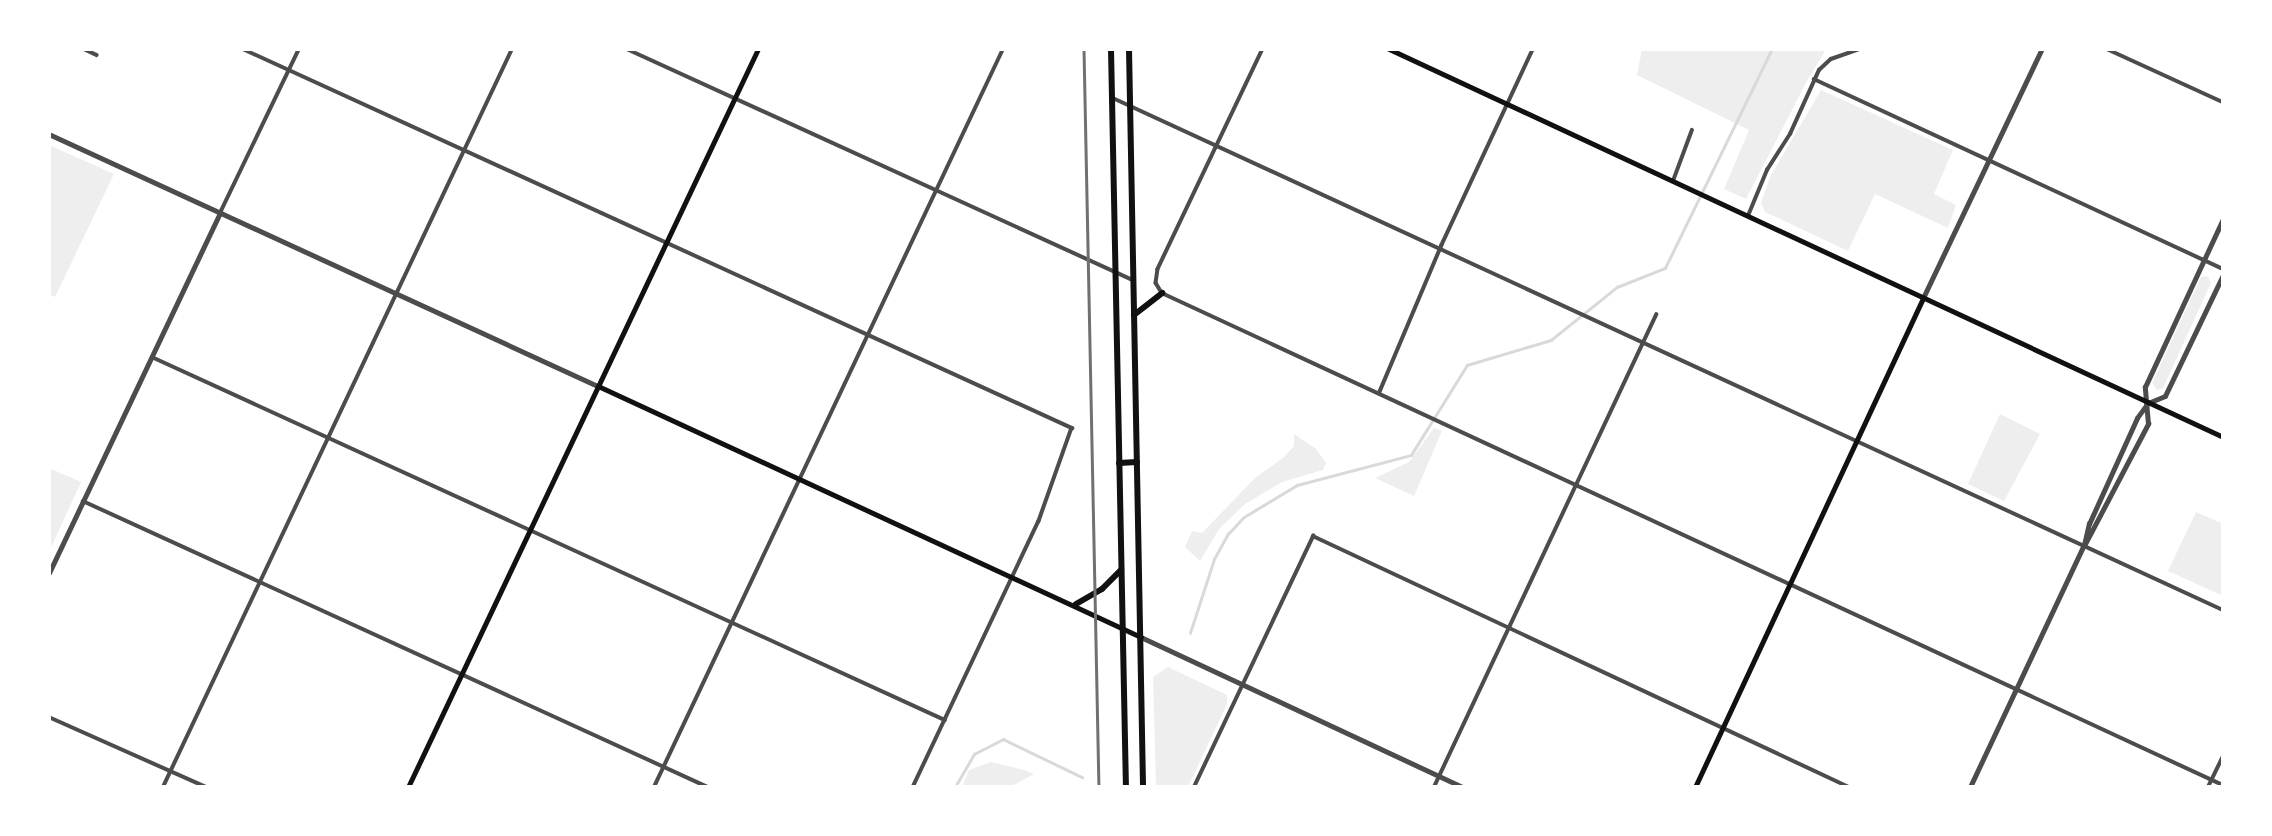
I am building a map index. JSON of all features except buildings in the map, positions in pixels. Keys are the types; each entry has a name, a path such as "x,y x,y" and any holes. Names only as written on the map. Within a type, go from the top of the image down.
{"main road":[{"path":"408,787 758,49"},
{"path":"1111,49 1126,787"},
{"path":"1129,49 1143,787"},
{"path":"1388,49 2223,437"},
{"path":"1134,316 1162,293"},
{"path":"1695,787 1923,298"},
{"path":"598,386 1076,604 1141,637"},
{"path":"1119,463 1138,462"},
{"path":"1076,604 1102,589 1121,570"}],"street":[{"path":"84,49 97,55"},
{"path":"243,49 1072,428 1040,521 913,787"},
{"path":"49,573 299,49"},
{"path":"163,787 512,49"},
{"path":"627,49 1133,281"},
{"path":"654,787 1003,49"},
{"path":"1263,49 1156,273 1162,293 2223,785"},
{"path":"1379,393 1441,246 1533,49"},
{"path":"1748,216 1764,175 1814,79 1831,59 1860,49"},
{"path":"1923,298 2042,49"},
{"path":"2108,49 2223,102"},
{"path":"1814,79 2223,269"},
{"path":"1112,97 1441,246 1583,316 1644,339 2223,610"},
{"path":"1673,181 1692,130"},
{"path":"49,134 598,386"},
{"path":"2084,545 2094,534 2148,424 2145,387 2223,219"},
{"path":"1970,787 2084,545 2108,479 2148,403 2165,396 2223,275"},
{"path":"1434,787 1656,315"},
{"path":"152,357 945,720"},
{"path":"83,501 708,787"},
{"path":"1194,787 1312,536 1849,787"},
{"path":"1141,637 1463,787"},
{"path":"49,717 206,787"},
{"path":"2208,787 2223,755"}],"shaded area":[{"path":"1642,49 1832,49 1825,51 1808,79 1746,199 1724,189 1749,130 1637,75"},
{"path":"1821,90 1953,150 1934,194 1956,205 1948,228 1875,194 1848,251 1765,212 1761,203 1770,177"},
{"path":"49,145 114,174 55,297 49,294"},
{"path":"2208,276 2211,283 2163,388 2157,390 2152,383 2201,277"},
{"path":"2000,414 2040,434 2004,501 1968,484"},
{"path":"1434,428 1442,431 1414,496 1375,478 1409,462"},
{"path":"1294,434 1316,449 1326,463 1323,470 1282,482 1245,504 1219,529 1200,561 1185,547 1192,531 1202,533 1256,477 1283,458 1294,446"},
{"path":"49,468 81,482 49,552"},
{"path":"2196,512 2223,524 2223,596 2168,571"},
{"path":"1168,667 1227,695 1227,704 1188,787 1156,787 1153,677"},
{"path":"991,762 1034,774 1010,787 962,787 969,770"}],"waterway":[{"path":"1190,633 1214,559 1228,534 1244,517 1297,485 1411,455 1467,365 1551,340 1617,287 1665,268 1772,49"},
{"path":"955,787 974,754 1003,739 1082,777"}],"railway":[{"path":"1084,49 1099,787"}]}
